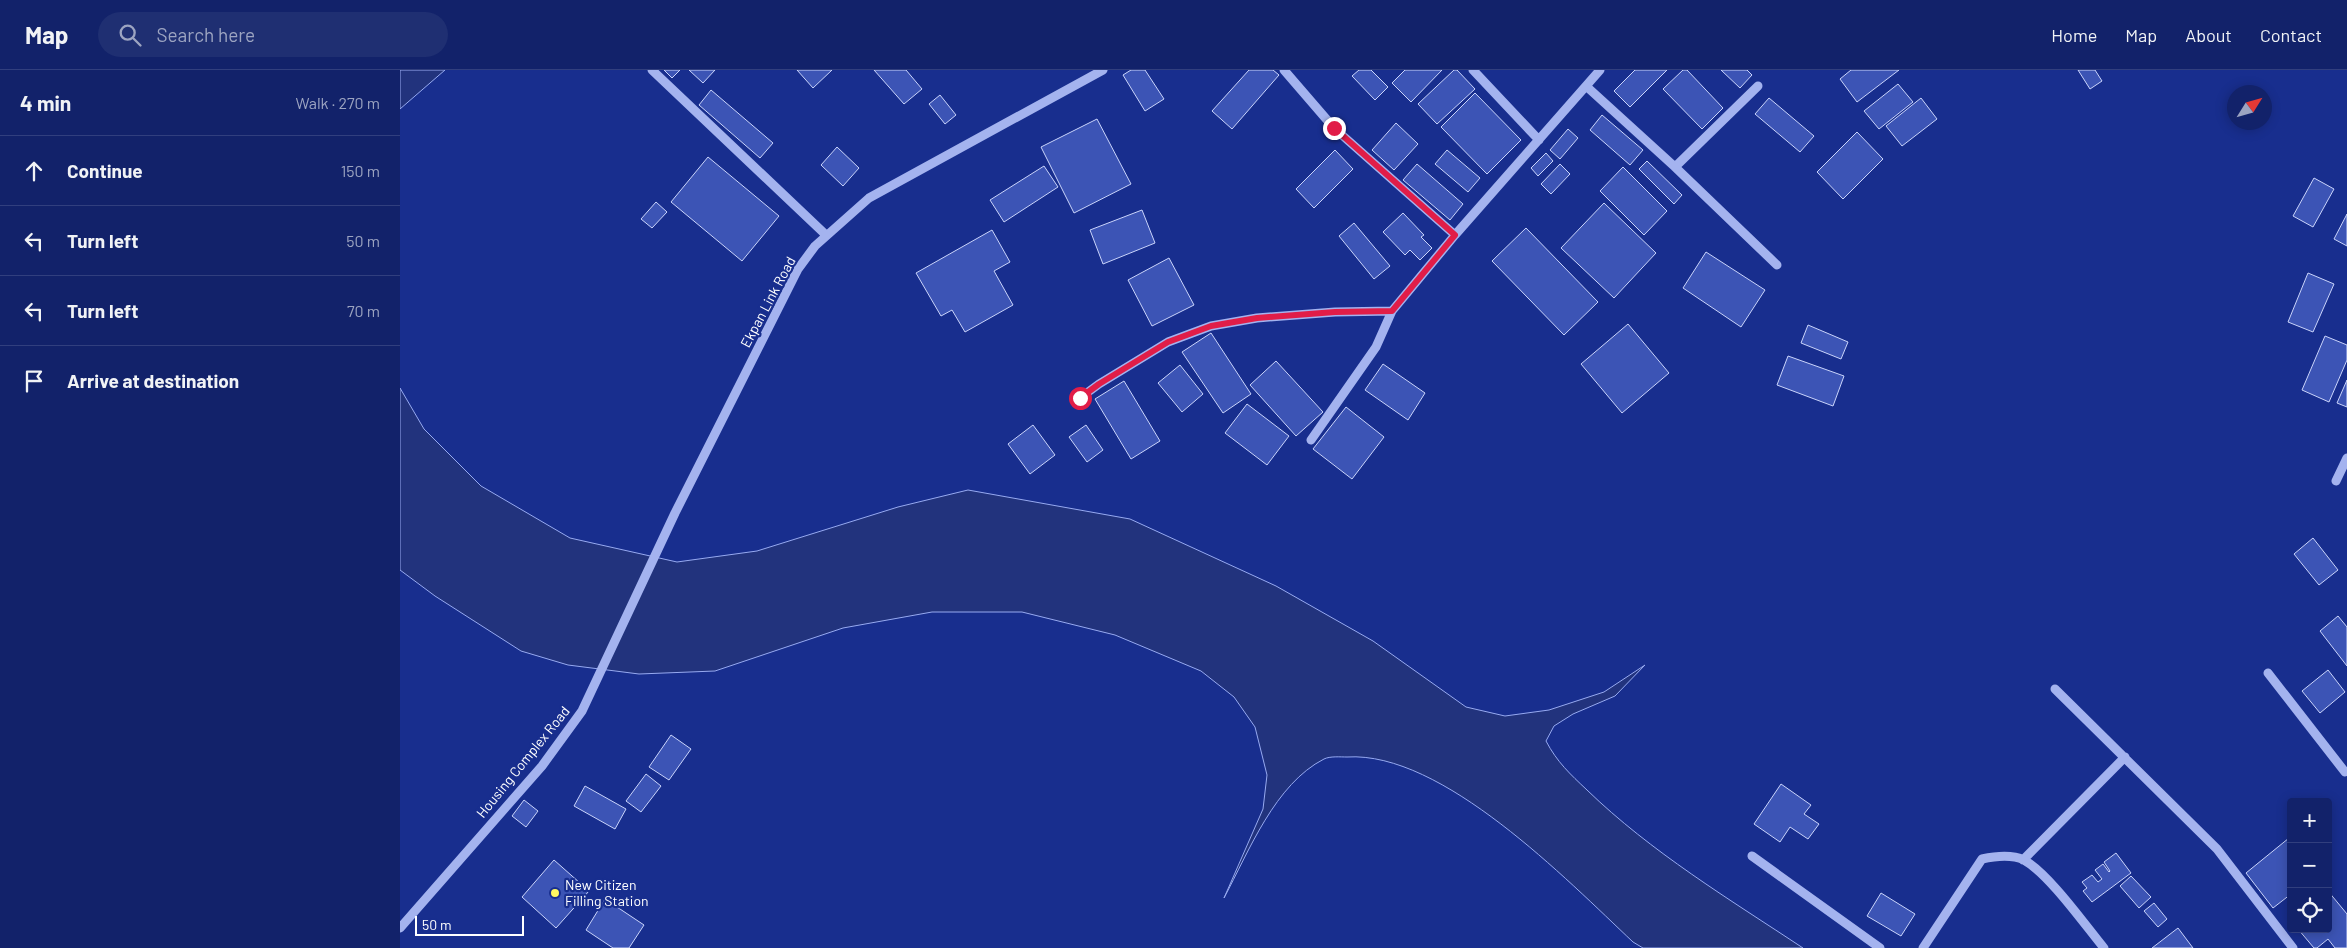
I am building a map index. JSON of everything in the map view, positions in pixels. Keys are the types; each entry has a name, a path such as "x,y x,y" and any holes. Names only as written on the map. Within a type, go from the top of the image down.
{"street":[{"path":"652,70 826,235"},
{"name":"Ekpan Link Road","path":"675,513 798,269 826,235 869,198 1103,70"},
{"path":"1284,70 1334,128 1455,235"},
{"path":"1473,70 1538,140"},
{"path":"1311,440 1376,347 1392,311 1455,235 1600,70"},
{"path":"1586,86 1675,167 1777,265"},
{"path":"1675,167 1758,86"},
{"path":"1080,398 1099,384 1168,342 1211,326 1257,318 1335,312 1392,311"},
{"path":"2336,481 2347,458"},
{"name":"Housing Complex Road","path":"400,928 542,766 582,711 675,513"},
{"path":"2268,672 2346,772"},
{"path":"2055,689 2218,849 2293,948"},
{"path":"2023,860 2125,757"},
{"path":"1923,948 1982,859 2003,855 2023,860 2040,872 2104,948"},
{"path":"1752,856 1880,948"}],"water":[{"path":"400,70 445,70 400,109"},
{"path":"400,388 424,429 481,486 570,538 677,562 757,551 898,507 968,490 1130,519 1276,586 1373,641 1466,707 1505,716 1549,710 1604,692 1645,665 1615,696 1573,714 1554,726 1546,741 1559,762 1569,773 1637,834 1691,874 1803,948 1643,948 1633,942 1539,855 1501,824 1462,797 1422,775 1384,761 1347,757 1324,759 1307,770 1291,785 1265,820 1224,898 1263,809 1267,775 1255,727 1234,697 1201,671 1115,635 1022,612 932,612 843,628 715,671 639,674 568,665 521,651 435,596 400,570"}],"building":[{"path":"664,70 680,70 672,78"},
{"path":"689,70 715,70 703,83"},
{"path":"797,70 832,70 813,88"},
{"path":"874,70 906,70 922,89 904,104"},
{"path":"1131,70 1145,70 1164,99 1145,111 1123,75"},
{"path":"1249,70 1273,70 1279,75 1232,129 1212,111"},
{"path":"1359,70 1371,70 1388,87 1375,100 1352,76"},
{"path":"1405,70 1442,70 1411,102 1392,83"},
{"path":"1454,70 1457,70 1475,89 1437,124 1418,104"},
{"path":"1635,70 1667,70 1630,107 1614,91"},
{"path":"1683,70 1687,70 1723,108 1702,129 1663,89"},
{"path":"1721,70 1747,70 1752,75 1740,88"},
{"path":"1851,70 1899,70 1857,102 1840,79"},
{"path":"2078,70 2095,70 2102,81 2090,89"},
{"path":"1898,84 1913,102 1879,129 1864,111"},
{"path":"711,90 773,143 760,158 699,105"},
{"path":"1475,93 1521,140 1487,174 1441,127"},
{"path":"940,95 956,115 945,124 929,104"},
{"path":"1769,98 1814,136 1800,152 1755,114"},
{"path":"1921,98 1937,119 1902,146 1886,126"},
{"path":"1602,115 1643,150 1630,165 1590,130"},
{"path":"1097,119 1131,184 1074,213 1041,147"},
{"path":"1396,123 1418,144 1394,170 1372,150"},
{"path":"1568,129 1578,138 1560,159 1550,150"},
{"path":"1857,132 1883,159 1843,199 1817,172"},
{"path":"837,147 859,168 843,186 821,165"},
{"path":"1335,150 1353,169 1314,208 1296,189"},
{"path":"1447,150 1480,178 1468,192 1435,164"},
{"path":"1546,153 1553,161 1538,176 1531,168"},
{"path":"708,157 779,216 742,261 671,202"},
{"path":"1647,161 1682,195 1674,204 1639,169"},
{"path":"1417,164 1463,204 1450,220 1403,180"},
{"path":"1560,164 1570,174 1551,194 1541,184"},
{"path":"1044,166 1058,187 1004,222 990,200"},
{"path":"1623,167 1667,211 1644,235 1600,191"},
{"path":"2314,178 2334,189 2313,227 2293,216"},
{"path":"656,202 667,212 652,228 641,219"},
{"path":"1604,203 1656,253 1614,298 1561,248"},
{"path":"1142,210 1155,243 1103,264 1090,230"},
{"path":"1403,213 1424,235 1421,237 1432,248 1420,260 1410,250 1405,255 1383,232"},
{"path":"2347,214 2347,246 2334,239"},
{"path":"1354,223 1390,266 1374,279 1339,236"},
{"path":"1526,228 1598,302 1564,335 1492,261"},
{"path":"992,230 1010,262 994,271 1013,305 965,332 952,310 941,316 916,273"},
{"path":"1706,252 1765,290 1741,327 1683,288"},
{"path":"1169,258 1194,305 1152,326 1128,280"},
{"path":"2308,273 2334,284 2313,332 2288,322"},
{"path":"1628,324 1669,373 1622,413 1581,364"},
{"path":"1808,325 1848,342 1841,359 1801,343"},
{"path":"1211,333 1251,394 1223,413 1182,352"},
{"path":"2325,336 2347,345 2347,360 2329,402 2302,390"},
{"path":"1788,356 1844,376 1833,406 1777,385"},
{"path":"1276,361 1323,412 1296,436 1250,385"},
{"path":"1383,364 1425,393 1408,420 1365,390"},
{"path":"1180,365 1203,394 1182,412 1158,383"},
{"path":"2347,380 2347,407 2337,403"},
{"path":"1124,381 1160,441 1131,459 1095,399"},
{"path":"1247,404 1289,436 1267,465 1225,433"},
{"path":"1346,407 1384,437 1352,479 1313,449"},
{"path":"1033,425 1055,455 1030,474 1008,444"},
{"path":"1086,425 1103,450 1087,462 1069,437"},
{"path":"2313,538 2338,570 2319,585 2294,554"},
{"path":"2338,616 2347,627 2347,666 2320,631"},
{"path":"2328,670 2345,692 2320,713 2302,691"},
{"path":"671,735 691,749 669,780 649,767"},
{"path":"646,774 661,786 641,812 626,801"},
{"path":"1781,784 1811,805 1804,814 1819,824 1808,839 1790,827 1780,842 1754,824"},
{"path":"585,786 626,809 615,829 574,806"},
{"path":"524,800 538,811 526,827 512,816"},
{"path":"2287,840 2287,897 2273,908 2246,873"},
{"path":"2116,853 2131,873 2092,902 2083,891 2087,888 2082,882 2092,875 2098,882 2102,879 2095,870 2103,864 2109,872 2104,862"},
{"path":"554,860 589,891 556,928 522,897"},
{"path":"2131,876 2151,897 2139,908 2120,886"},
{"path":"1881,893 1915,914 1901,936 1867,916"},
{"path":"2332,896 2347,914 2347,948 2335,948 2328,939 2317,948 2314,948 2301,933 2332,933"},
{"path":"605,899 644,925 629,948 613,948 586,930"},
{"path":"2154,903 2167,919 2158,927 2144,911"},
{"path":"2178,928 2193,948 2152,948"}],"place":[{"name":"New Citizen Filling Station","path":"555,893"}],"route":[{"path":"1080,398 1125,367 1168,342 1211,326 1257,318 1335,312 1392,311 1455,235 1334,128"}]}
